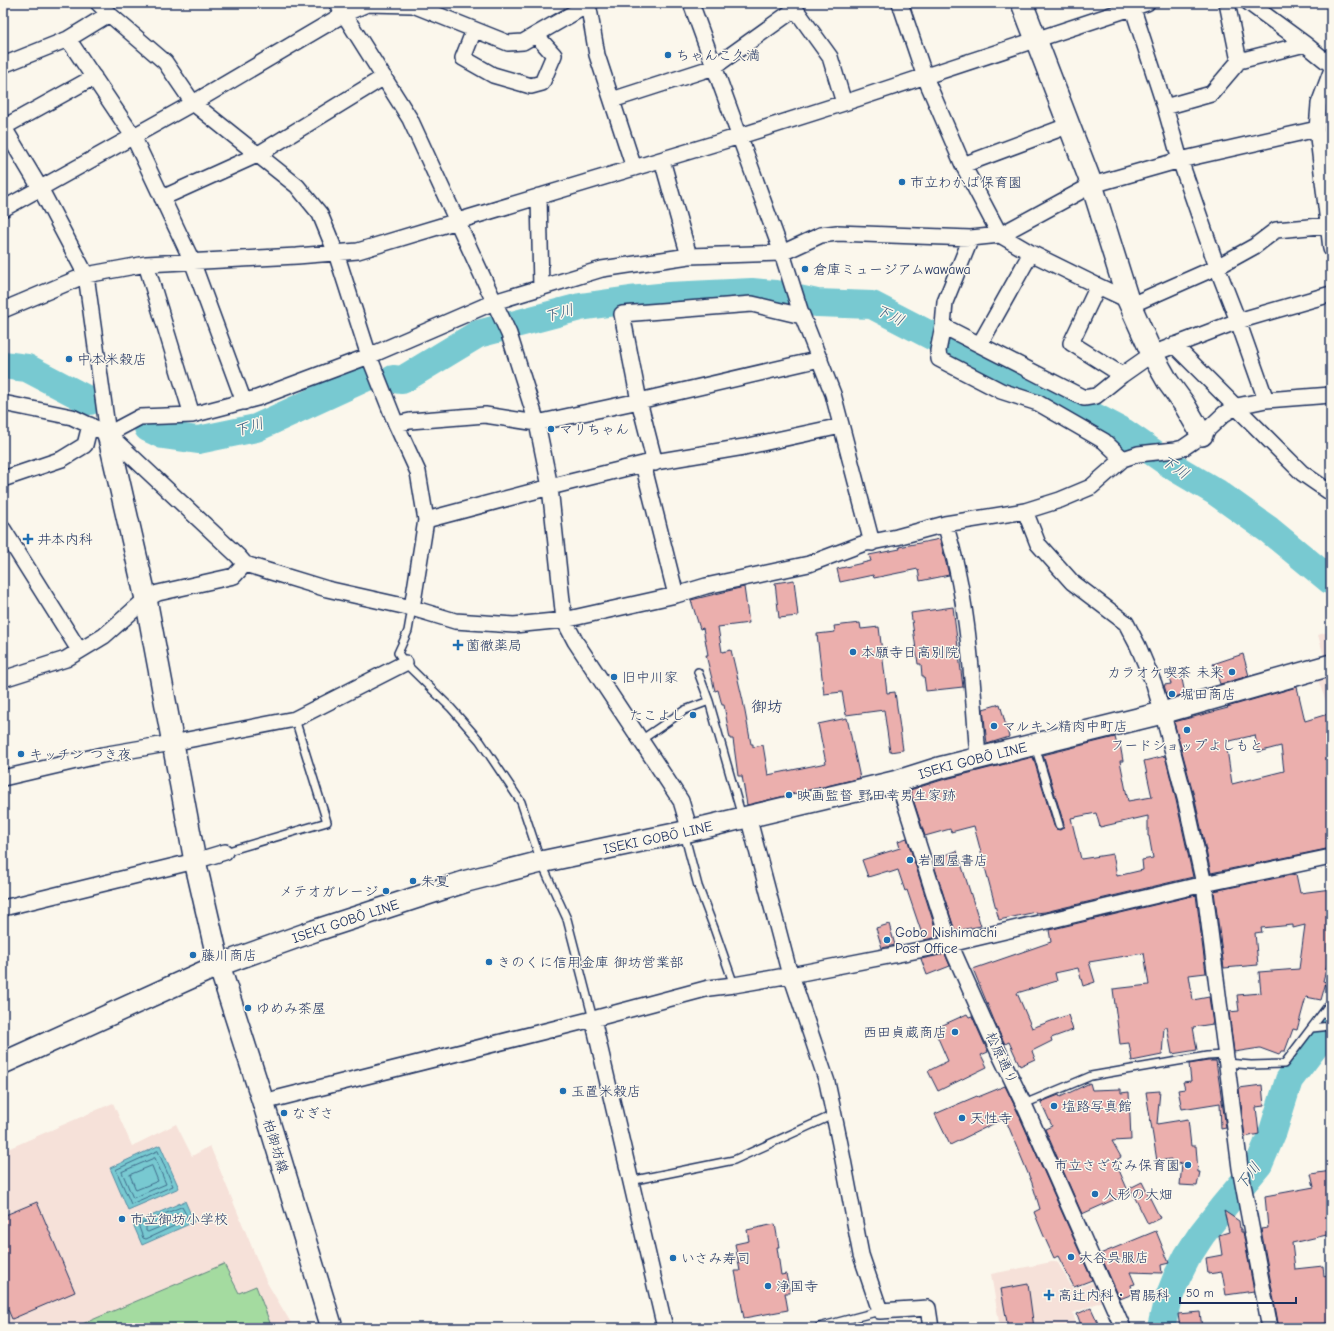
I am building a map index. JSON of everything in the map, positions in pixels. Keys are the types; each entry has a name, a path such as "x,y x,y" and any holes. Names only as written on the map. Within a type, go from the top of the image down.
{"main road":[{"path":"1022,3 1092,185 1130,303 1152,354 1202,435"},
{"name":"柏御坊線","path":"99,430 146,599 195,861 219,965 263,1102 332,1328"},
{"name":"ISEKI GOBŌ LINE","path":"3,1063 219,965 314,931 467,881 541,862 687,832 898,781 939,768 1162,713 1331,665"}],"street":[{"path":"98,3 165,62 193,103 296,186 320,214 336,253 369,356 396,424 418,472 426,520 412,608"},
{"path":"3,209 193,103 340,8 367,4 432,7 474,30 508,43 523,42 590,3 598,55 634,168"},
{"path":"900,3 925,77 963,165 1000,235 1031,253 1130,303 1217,267 1255,246 1276,230 1329,225"},
{"path":"1227,3 1239,61"},
{"path":"1249,3 1331,65"},
{"path":"693,4 714,67 782,253 801,313 833,394 872,543"},
{"path":"3,310 86,275 146,264 358,251 740,136 925,77 1137,5 1180,160 1217,267 1266,400"},
{"path":"612,100 714,67 793,6 830,57 844,103"},
{"path":"340,8 410,119 509,334 537,423 550,487 564,620 575,641 681,801 687,832"},
{"path":"3,65 68,39 109,14"},
{"path":"474,30 463,58 493,75 531,86 542,83 554,55 536,35"},
{"path":"68,39 133,136 192,262 244,402"},
{"path":"1166,107 1211,94 1239,61 1305,44"},
{"path":"1331,72 1319,104 1317,129 1331,250"},
{"path":"94,77 3,126 40,188 86,275 99,430"},
{"path":"162,198 257,155 384,77"},
{"path":"963,165 1070,125"},
{"path":"3,479 62,459 85,445 99,430 140,417 192,415 257,398 497,308 541,288 602,269 689,256 782,253 821,235 837,233 971,238 1000,235 1092,185 1180,160 1317,129"},
{"path":"662,160 689,256"},
{"path":"539,196 541,288"},
{"path":"971,238 945,302 943,329 938,352 939,359 1001,391 1038,403 1104,441 1123,459"},
{"path":"980,344 1031,253"},
{"path":"146,264 192,415"},
{"path":"1098,286 1071,343 1122,375"},
{"path":"943,329 980,344 1084,398 1096,396 1152,354 1174,344 1238,321 1331,294"},
{"path":"676,595 649,464 639,401 622,314 752,304 801,313"},
{"path":"1174,344 1302,473 1331,493"},
{"path":"396,424 410,420 485,415 537,423 639,401 820,358"},
{"path":"3,403 72,417 99,430 245,564 327,589 412,608 455,621 514,625 564,620 676,595 706,586 809,564 862,544 872,543 945,524 1025,511 1060,500 1091,487 1123,459 1138,454 1183,448 1202,435 1224,414 1237,406 1266,400 1331,394"},
{"path":"426,520 550,487 649,464 841,426"},
{"path":"1025,511 1038,544 1072,582 1126,623 1138,646 1154,684 1185,798 1204,884 1240,1168 1270,1328"},
{"path":"945,524 952,544 964,608 978,758"},
{"path":"3,529 79,650"},
{"path":"3,679 66,659 104,636 146,599 158,593 234,576 245,564"},
{"path":"3,778 102,755 295,719 406,663"},
{"name":"松原通り","path":"898,781 950,944 1024,1104 1123,1328"},
{"path":"745,817 790,975 827,1082 861,1255 880,1311 928,1308 932,1328"},
{"path":"3,908 195,861 225,852"},
{"path":"263,1102 593,1019 709,988 790,975 950,944 1204,884 1331,858"},
{"path":"593,1019 665,1328"}],"lane":[{"path":"412,608 408,631 398,653 451,708 480,741 521,802 541,862 567,919 593,1019"},
{"path":"698,672 709,701 745,817"},
{"path":"641,740 685,710 709,701"},
{"path":"225,852 327,822 295,719"},
{"path":"1034,744 1059,824"},
{"path":"687,832 698,886 734,985"},
{"path":"1024,1104 1091,1076 1207,1056 1251,1065 1284,1064 1315,1028 1331,1002"},
{"path":"1315,1028 1331,1026"},
{"path":"630,1181 734,1160 833,1115"},
{"path":"819,1328 880,1311"}],"shaded area":[{"path":"1331,631 1331,658 1325,660 1318,635"},
{"path":"1331,673 1331,708 1329,709 1317,678"},
{"name":"市立御坊小学校","path":"113,1103 132,1146 176,1124 192,1156 210,1146 266,1281 294,1328 3,1328 3,1151"},
{"name":"高辻内科・胃腸科","path":"1057,1261 1073,1289 1096,1281 1105,1300 1073,1313 1077,1328 1000,1328 991,1274"}],"green space":[{"path":"224,1264 239,1293 256,1286 272,1328 73,1328"}],"water":[{"path":"160,1145 179,1188 128,1210 110,1168"},
{"path":"185,1201 194,1222 142,1245 133,1224"}],"building":[{"path":"940,539 949,575 920,581 918,569 874,578 873,575 840,582 837,569 871,561 869,555 900,549 899,547"},
{"path":"794,580 798,616 779,618 775,583"},
{"path":"744,587 749,623 718,627 722,652 731,650 751,744 753,744 753,747 763,745 768,775 826,763 818,724 847,718 860,778 747,805 742,776 738,776 733,739 730,739 724,705 722,705 718,690 715,691 706,655 708,655 703,628 700,629 691,600"},
{"path":"953,607 963,687 926,691 924,676 922,676 921,664 918,664 911,613"},
{"path":"860,623 861,629 879,627 887,693 895,692 903,750 890,752 884,710 846,715 842,692 824,694 817,634 835,632 834,626"},
{"name":"カラオケ喫茶 未来","path":"1243,654 1249,676 1220,684 1213,664"},
{"path":"1181,674 1185,694 1168,699 1164,685 1171,684 1169,677"},
{"path":"1297,687 1305,721 1331,713 1331,848 1211,873 1194,796 1174,722 1228,708 1227,707","holes":["1255,735 1258,752 1281,746 1284,771 1232,784 1226,742"]},
{"name":"マルキン精肉中町店","path":"1000,704 1009,737 987,744 983,709"},
{"path":"1115,737 1117,745 1120,744 1123,761 1120,761 1128,801 1152,797 1144,761 1165,756 1193,877 1045,912 1036,912 999,920 974,826 951,832 950,829 925,836 910,790 942,780 1033,757 1054,826 1056,829 1060,830 1063,828 1064,824 1043,755","holes":["1096,813 1100,827 1148,816 1148,836 1153,858 1142,860 1143,870 1117,876 1113,854 1081,859 1071,818"]},
{"path":"907,838 938,937 924,940 907,890 905,891 898,870 889,873 888,871 868,877 862,860 900,848 898,841"},
{"path":"957,851 981,926 955,931 932,859"},
{"path":"1296,874 1300,893 1331,889 1331,958 1329,958 1323,981 1326,982 1321,1000 1306,997 1297,1030 1293,1029 1285,1051 1281,1051 1279,1055 1260,1048 1234,1052 1229,1012 1239,1011 1237,995 1261,993 1259,972 1299,969 1305,925 1293,928 1293,925 1261,928 1262,932 1255,933 1258,965 1224,968 1214,891"},
{"path":"1196,895 1206,973 1189,975 1193,1000 1209,997 1213,1024 1193,1027 1197,1050 1172,1054 1167,1027 1164,1027 1162,1055 1132,1061 1129,1043 1120,1044 1113,989 1149,985 1144,953 1089,962 1095,982 1083,986 1078,968 1055,973 1057,981 1017,993 1032,1028 1068,1015 1073,1030 1051,1038 1052,1041 1032,1051 1035,1059 1020,1066 1009,1042 1005,1044 998,1030 973,969 1051,942 1049,930"},
{"path":"889,924 895,945 882,948 876,928"},
{"path":"945,954 950,966 927,975 921,959"},
{"path":"967,1014 969,1017 972,1016 988,1052 981,1055 987,1067 938,1091 928,1071 948,1061 934,1029"},
{"path":"1216,1061 1226,1128 1221,1129 1220,1103 1182,1109 1178,1090 1185,1089 1183,1082 1191,1081 1189,1064"},
{"path":"1090,1083 1092,1090 1121,1089 1121,1093 1129,1092 1131,1140 1112,1141 1121,1157 1115,1161 1129,1193 1082,1214 1045,1129 1052,1126 1041,1102 1059,1095 1060,1097"},
{"path":"1262,1085 1264,1106 1256,1107 1259,1134 1245,1137 1239,1088"},
{"path":"1005,1086 1092,1280 1074,1287 1058,1256 1054,1258 1034,1212 1040,1209 1032,1183 1005,1118 950,1145 935,1114"},
{"path":"1160,1091 1157,1124 1188,1119 1191,1146 1196,1146 1198,1172 1200,1172 1197,1186 1180,1185 1182,1163 1172,1165 1171,1159 1157,1161 1146,1092"},
{"path":"1331,1171 1331,1234 1292,1243 1295,1269 1323,1266 1324,1277 1329,1275 1331,1322 1320,1325 1321,1328 1279,1328 1261,1229 1268,1228 1265,1196 1314,1187 1311,1174"},
{"path":"1142,1182 1160,1218 1148,1224 1130,1188"},
{"path":"37,1202 75,1292 12,1319 3,1298 3,1216"},
{"path":"1224,1211 1239,1221 1241,1232 1243,1232 1254,1291 1226,1295 1222,1272 1208,1274 1206,1258 1222,1255 1219,1235 1229,1232"},
{"path":"775,1224 779,1247 777,1247 781,1275 786,1274 790,1293 785,1293 788,1310 744,1318 735,1271 740,1271 735,1244 749,1241 747,1230"},
{"path":"1156,1231 1169,1263 1161,1265 1162,1273 1130,1272 1135,1284 1131,1285 1133,1294 1120,1299 1100,1254"},
{"name":"高辻内科・胃腸科","path":"1028,1284 1034,1328 1008,1328 1001,1289"},
{"path":"1091,1308 1098,1323 1082,1328 1077,1314"},
{"path":"1200,1312 1202,1328 1180,1328 1178,1314"}],"waterway":[{"name":"下川","path":"393,379 402,380 478,334 580,307 669,296 752,292 775,294 817,303 872,305 1125,433 1177,469 1216,492 1269,530 1331,581"},
{"name":"下川","path":"3,365 27,368 90,401"},
{"name":"下川","path":"148,428 163,435 198,440 256,428 367,377"},
{"name":"下川","path":"1161,1328 1167,1302 1187,1257 1202,1234 1259,1164 1273,1131 1289,1080 1325,1033 1331,1021"}],"place":[{"name":"ちゃんこ久満","path":"668,55"},
{"name":"市立わかば保育園","path":"902,182"},
{"name":"倉庫ミュージアムwawawa","path":"805,269"},
{"name":"中本米穀店","path":"69,359"},
{"name":"マリちゃん","path":"551,429"},
{"name":"井本内科","path":"28,539"},
{"name":"薗徹薬局","path":"458,645"},
{"name":"本願寺日高別院","path":"853,652"},
{"name":"カラオケ喫茶 未来","path":"1232,672"},
{"name":"旧中川家","path":"614,677"},
{"name":"堀田商店","path":"1172,694"},
{"name":"たこよし","path":"693,715"},
{"name":"マルキン精肉中町店","path":"994,726"},
{"name":"フードショップよしもと","path":"1187,730"},
{"name":"キッチン つき夜","path":"21,754"},
{"name":"映画監督 野田幸男生家跡","path":"789,795"},
{"name":"岩國屋書店","path":"910,860"},
{"name":"朱夏","path":"413,881"},
{"name":"メテオガレージ","path":"386,891"},
{"name":"Gobo Nishimachi Post Office","path":"887,940"},
{"name":"藤川商店","path":"193,955"},
{"name":"きのくに信用金庫 御坊営業部","path":"489,962"},
{"name":"ゆめみ茶屋","path":"248,1008"},
{"name":"西田貞蔵商店","path":"955,1032"},
{"name":"玉置米穀店","path":"563,1091"},
{"name":"塩路写真館","path":"1054,1106"},
{"name":"なぎさ","path":"284,1113"},
{"name":"天性寺","path":"962,1118"},
{"name":"市立さざなみ保育園","path":"1188,1165"},
{"name":"人形の大畑","path":"1095,1194"},
{"name":"市立御坊小学校","path":"122,1219"},
{"name":"大谷呉服店","path":"1071,1257"},
{"name":"いさみ寿司","path":"673,1258"},
{"name":"浄国寺","path":"768,1286"},
{"name":"高辻内科・胃腸科","path":"1049,1295"}],"district":[{"name":"御坊","path":"767,706"}]}
